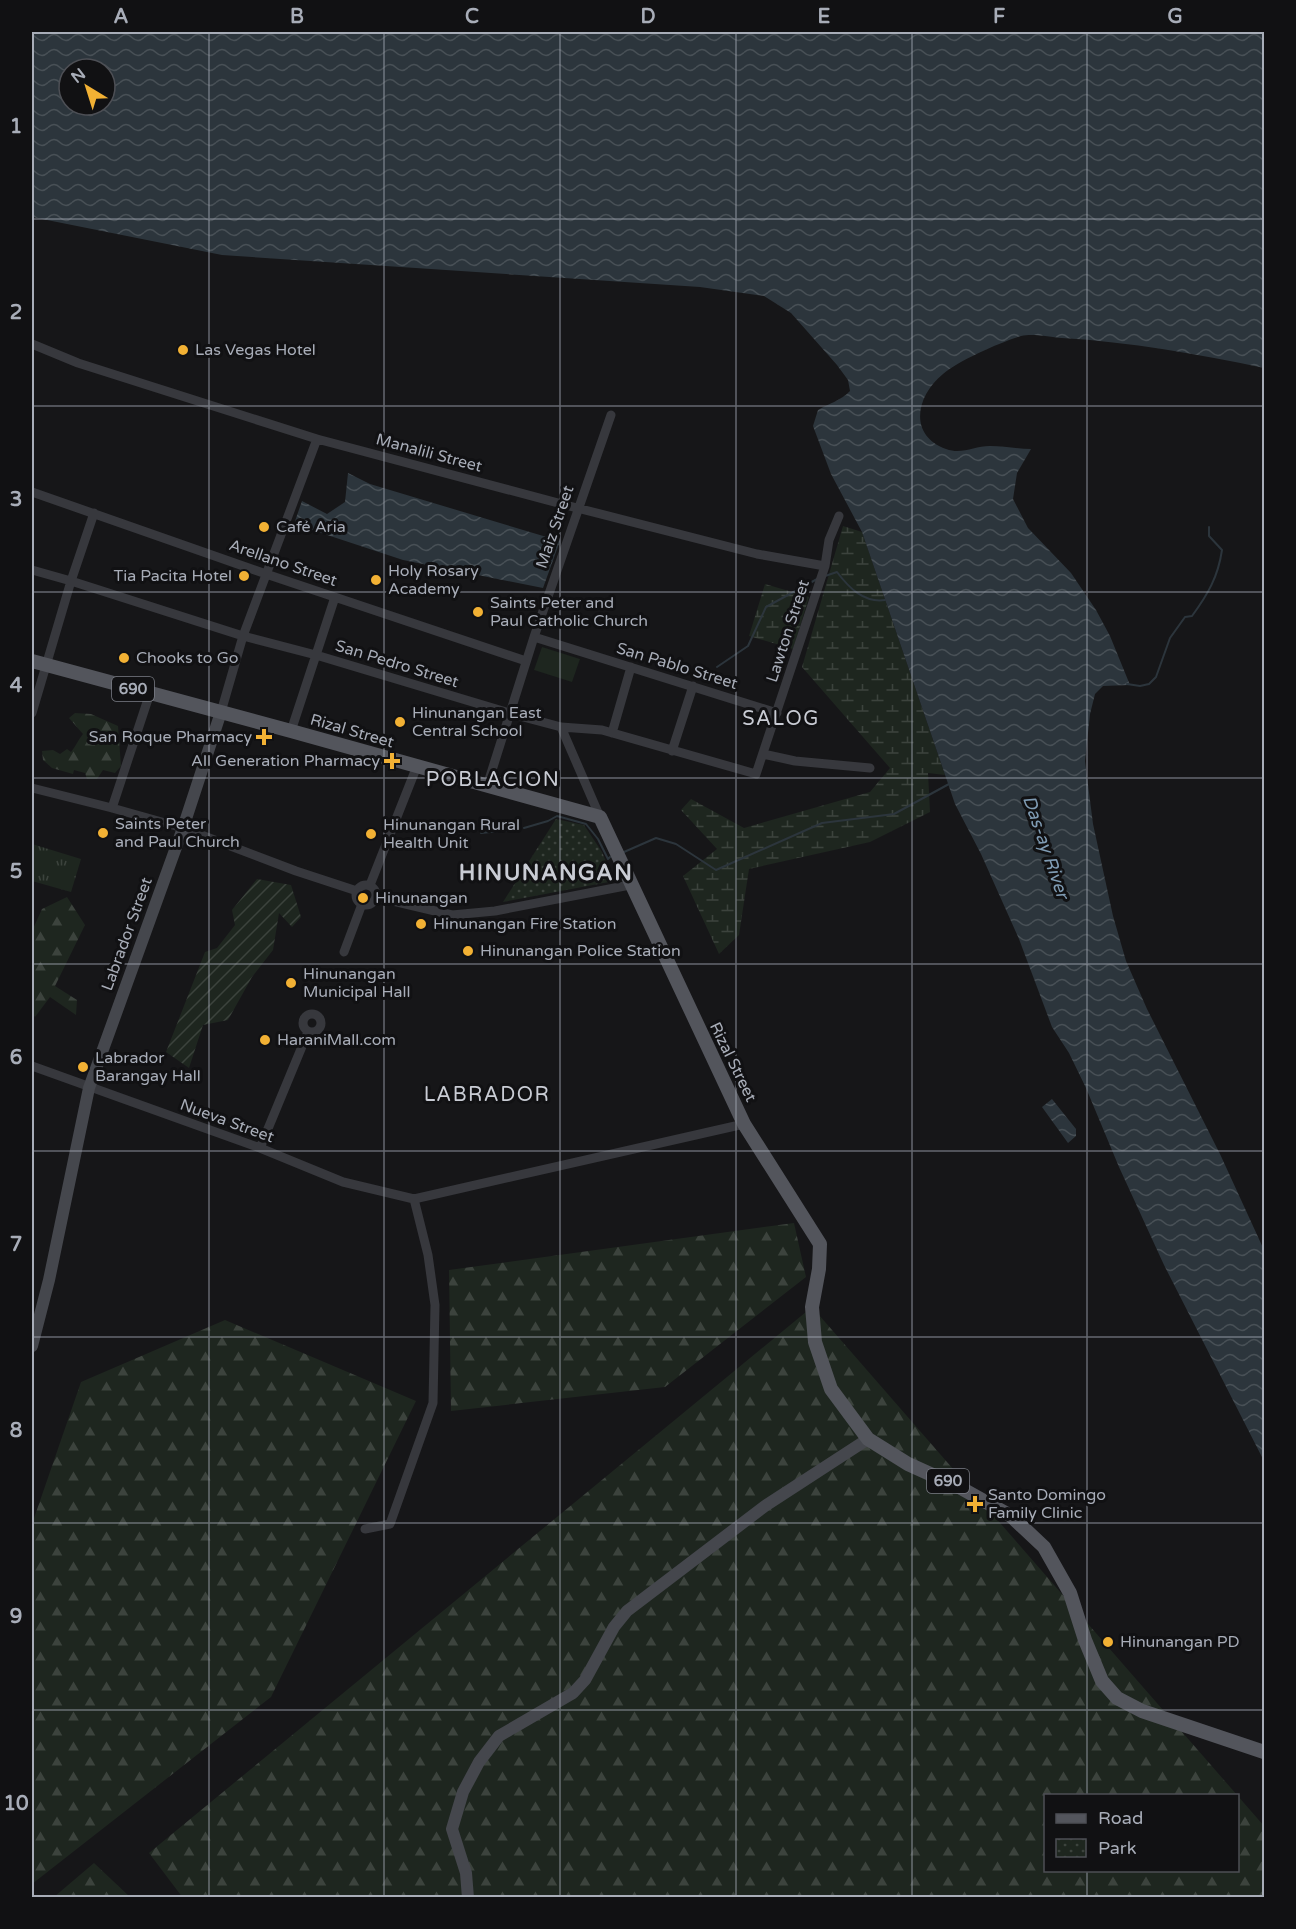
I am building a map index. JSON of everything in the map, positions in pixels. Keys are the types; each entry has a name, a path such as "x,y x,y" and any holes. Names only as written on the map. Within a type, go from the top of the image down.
{"main road":[{"name":"690","path":"32,662 46,665"},
{"name":"Rizal Street","path":"46,665 600,817 744,1124"},
{"name":"690","path":"744,1124 820,1244 819,1269 812,1307 815,1342 831,1389 868,1439 909,1464 959,1487 1011,1516 1044,1547 1070,1593 1085,1640 1102,1681 1117,1698 1142,1711 1264,1752"}],"street":[{"name":"Manalili Street","path":"32,344 78,363 317,439 757,554 825,566"},
{"name":"Maiz Street","path":"487,786 577,508 611,415"},
{"name":"Labrador Street","path":"32,1346 49,1280 89,1088 183,828 243,636 317,439"},
{"name":"Arellano Street","path":"32,492 266,574 526,661"},
{"path":"32,713 71,581 94,513"},
{"name":"Lawton Street","path":"756,774 821,580 829,540 839,516"},
{"name":"San Pedro Street","path":"32,570 243,636 316,655 509,713 561,727 602,730 756,774"},
{"path":"291,731 336,597"},
{"name":"San Pablo Street","path":"534,637 777,713"},
{"path":"612,733 632,667"},
{"path":"672,751 693,686"},
{"path":"112,808 150,693"},
{"path":"561,727 600,817"},
{"path":"763,754 795,761 870,768"},
{"path":"370,885 417,766"},
{"path":"32,788 183,828 296,871 357,891"},
{"path":"364,885 370,885 376,891 376,897 369,904 362,904 356,897 357,891 364,885"},
{"path":"376,897 452,915 495,911 630,885"},
{"path":"345,952 362,904"},
{"path":"260,1148 308,1032"},
{"name":"Nueva Street","path":"32,1066 260,1148 343,1182 414,1199"},
{"path":"365,1529 390,1524 433,1403 435,1305 428,1255 414,1199 744,1124"},
{"path":"468,1898 466,1873 452,1829 463,1792 479,1762 500,1736 573,1693 585,1680 614,1627 627,1611 765,1506 868,1439"}],"green space":[{"path":"843,526 862,532 945,775 928,773 930,812 870,842 749,869 739,935 719,954 683,876 717,849 681,810 691,799 744,828 870,792 890,768 802,667"},
{"path":"765,584 809,597 793,649 749,636"},
{"path":"542,647 580,659 572,682 534,670"},
{"path":"75,713 91,714 118,726 121,766 115,773 103,770 97,779 87,779 85,773 74,770 73,774 52,768 43,760 42,751 53,750 60,754 67,749 71,752 74,748 83,734 69,718"},
{"path":"556,819 584,825 602,852 614,881 503,902"},
{"path":"32,844 81,859 71,892 32,881"},
{"path":"257,879 291,885 301,917 292,927 279,913 273,950 252,977 228,1020 203,1025 189,1068 166,1052 205,952 217,948 235,925 232,910"},
{"path":"67,897 85,925 55,986 77,1000 76,1015 50,997 35,1017 32,1013 32,931 42,909"},
{"path":"794,1223 806,1277 665,1387 451,1411 449,1270"},
{"path":"812,1307 1236,1794 1044,1794 1044,1872 1239,1872 1239,1797 1264,1826 1264,1897 183,1898 149,1853"},
{"path":"225,1320 416,1401 271,1697 32,1884 32,1524 81,1382"},
{"path":"94,1863 130,1897 54,1897"}],"water":[{"name":"Das-ay River","path":"32,32 1264,32 1264,368 1189,353 1113,342 1026,335 992,347 943,374 927,393 920,414 921,425 926,434 934,443 952,451 984,446 1031,449 1017,473 1013,499 1028,528 1071,573 1096,610 1110,636 1130,685 1103,686 1095,694 1090,714 1085,761 1093,824 1113,916 1126,961 1264,1250 1264,1461 1164,1265 1069,1053 1052,1027 1019,939 981,854 955,804 862,532 831,474 813,426 818,410 839,400 850,391 848,380 837,365 791,313 764,296 700,287 222,255 32,217"},
{"path":"348,473 370,484 560,541 543,588 403,560 294,524 302,501 327,514 345,502"},
{"path":"1052,1099 1076,1129 1076,1136 1068,1143 1042,1107"}],"waterway":[{"path":"1127,684 1140,686 1149,684 1156,677 1170,638 1185,617 1192,616 1212,585 1222,550 1209,536 1209,527"},
{"path":"825,576 837,572 847,584 864,597 885,600"},
{"path":"717,667 748,646 766,607 819,578"},
{"path":"624,852 656,838 676,844 716,870 822,823 894,814 949,784"},
{"path":"524,828 557,816 586,824 598,839 608,859 610,857"},
{"path":"481,833 510,830"}],"place":[{"name":"Las Vegas Hotel","path":"183,350"},
{"name":"Café Aria","path":"264,527"},
{"name":"Tia Pacita Hotel","path":"244,576"},
{"name":"Holy Rosary Academy","path":"376,580"},
{"name":"Saints Peter and Paul Catholic Church","path":"478,612"},
{"name":"Chooks to Go","path":"124,658"},
{"name":"Hinunangan East Central School","path":"400,722"},
{"name":"San Roque Pharmacy","path":"264,737"},
{"name":"All Generation Pharmacy","path":"392,761"},
{"name":"Saints Peter and Paul Church","path":"103,833"},
{"name":"Hinunangan Rural Health Unit","path":"371,834"},
{"name":"Hinunangan","path":"363,898"},
{"name":"Hinunangan Fire Station","path":"421,924"},
{"name":"Hinunangan Police Station","path":"468,951"},
{"name":"Hinunangan Municipal Hall","path":"291,983"},
{"name":"HaraniMall.com","path":"265,1040"},
{"name":"Labrador Barangay Hall","path":"83,1067"},
{"name":"Santo Domingo Family Clinic","path":"975,1504"},
{"name":"Hinunangan PD","path":"1108,1642"}],"district":[{"name":"SALOG","path":"781,719"},
{"name":"POBLACION","path":"493,780"},
{"name":"HINUNANGAN","path":"546,873"},
{"name":"LABRADOR","path":"487,1095"}]}
